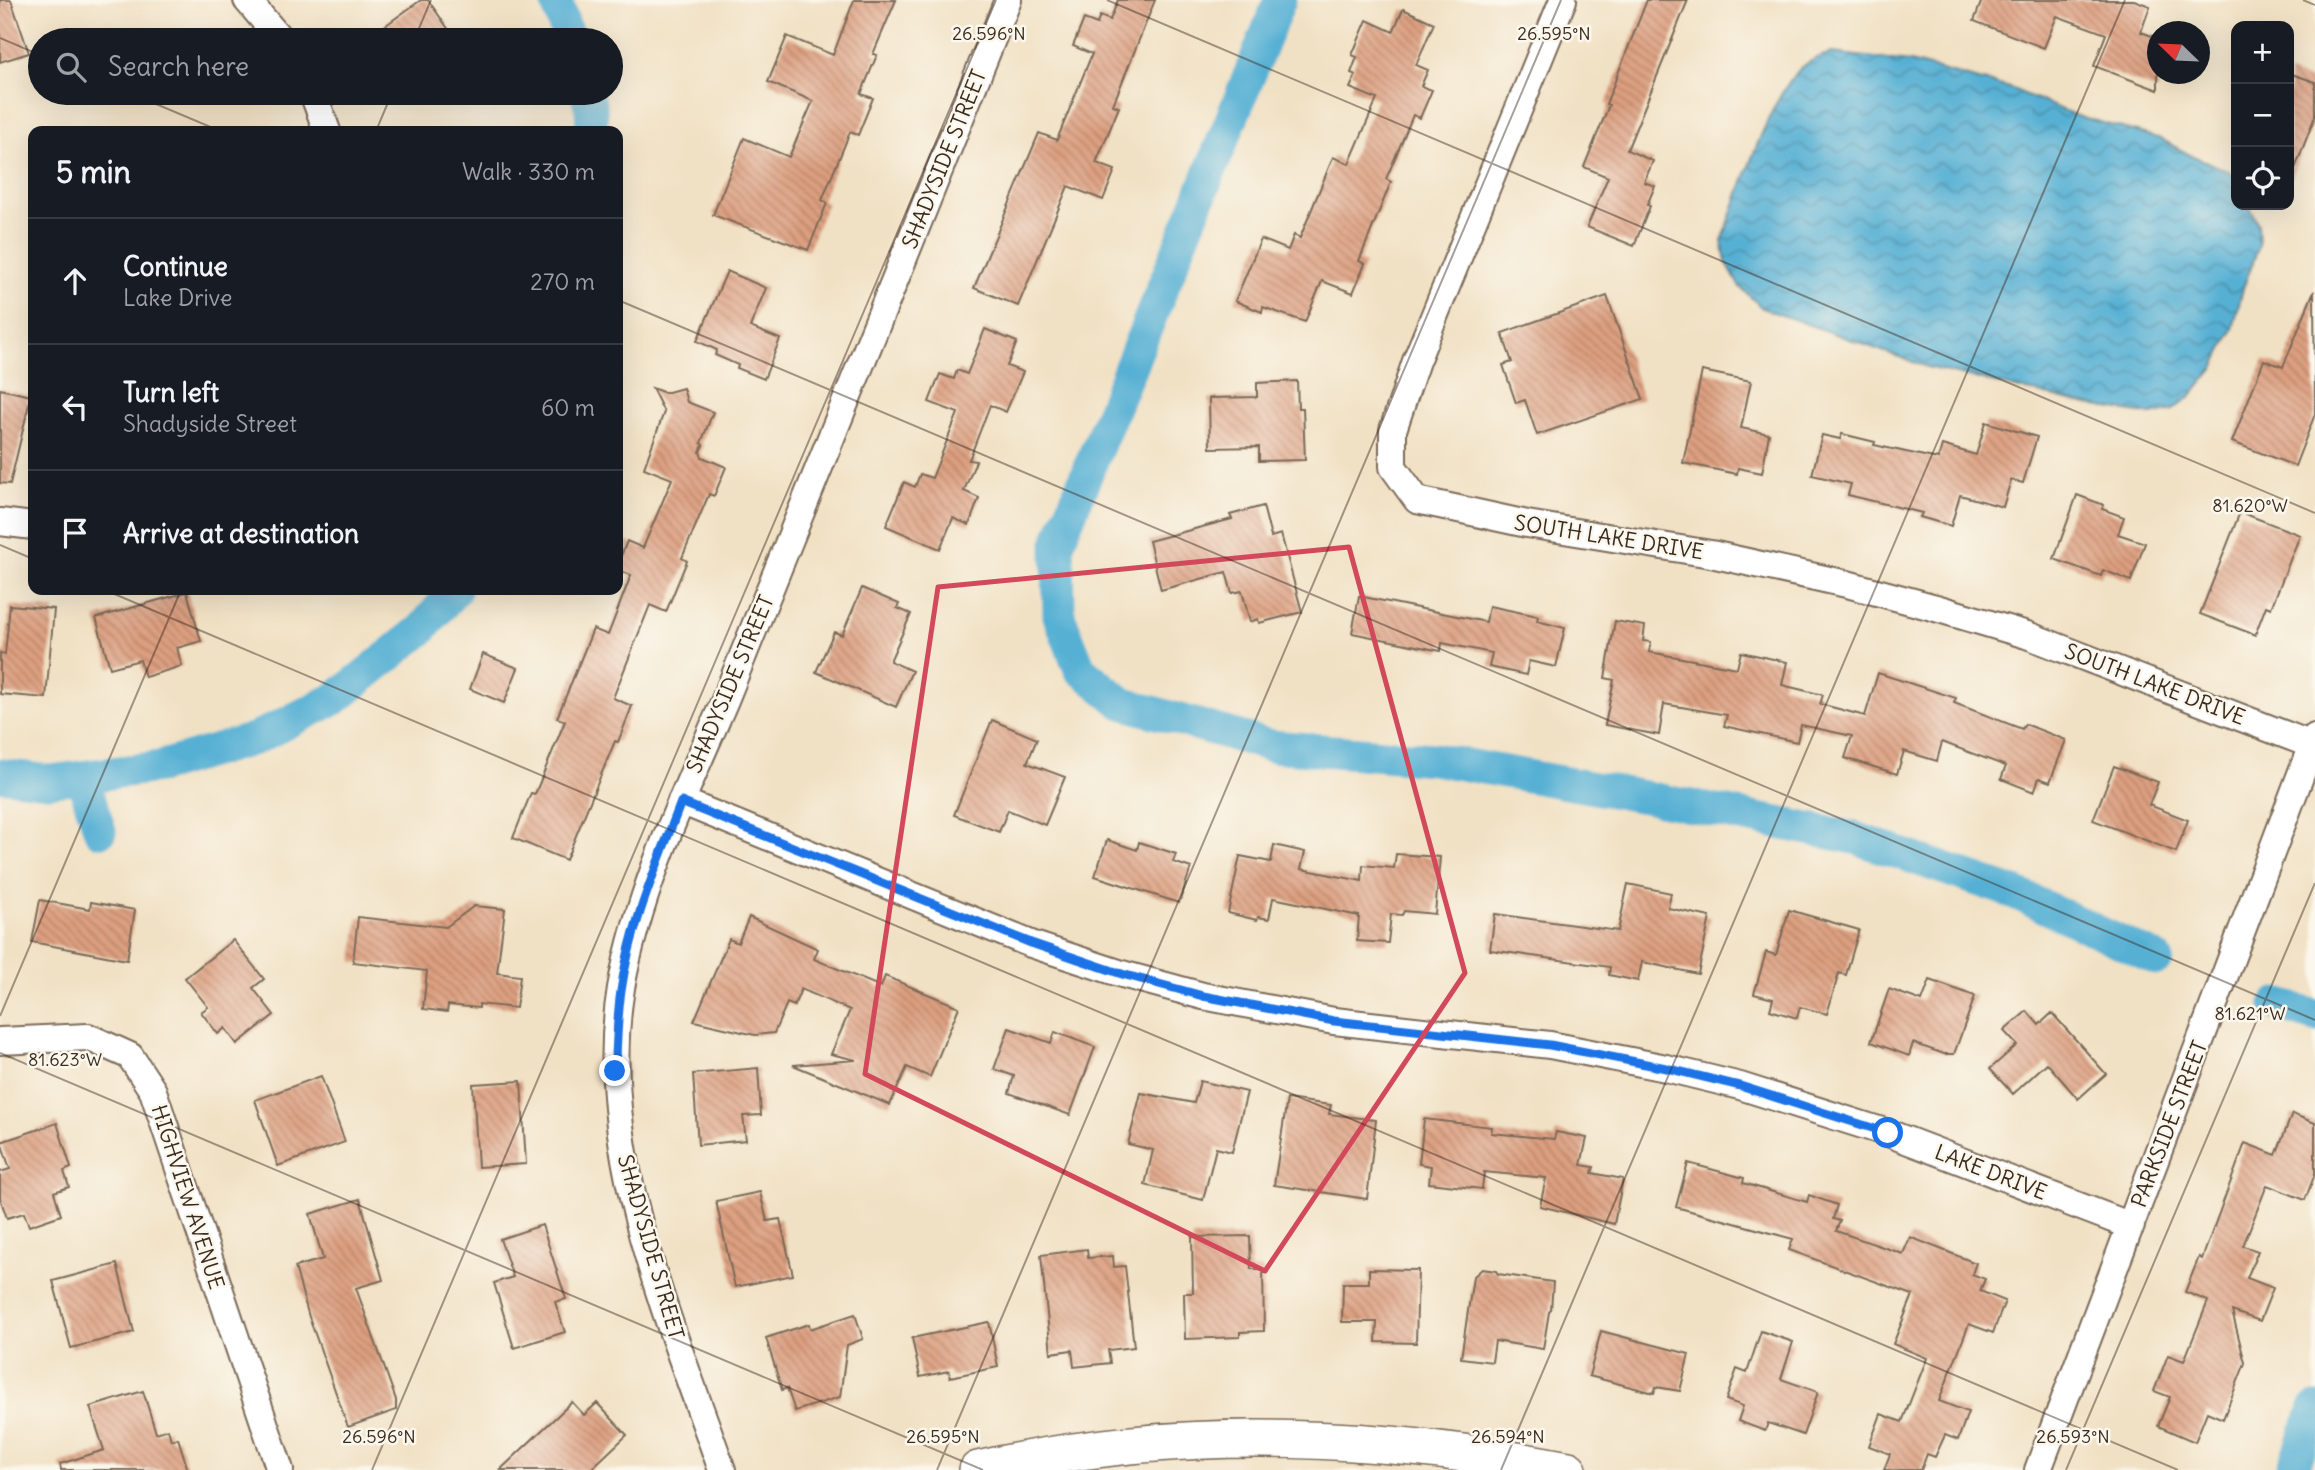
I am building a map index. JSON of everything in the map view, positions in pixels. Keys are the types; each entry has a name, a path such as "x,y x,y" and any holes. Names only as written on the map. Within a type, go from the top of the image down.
{"street":[{"path":"247,0 271,28"},
{"name":"SHADYSIDE STREET","path":"722,1470 666,1308 642,1230 622,1149 616,1107 615,1071 621,990 647,891 681,802 725,700 1007,0"},
{"name":"SOUTH LAKE DRIVE","path":"1563,0 1416,361 1393,430 1393,467 1417,500 1527,524 1711,554 1923,604 2027,635 2314,741"},
{"path":"317,105 325,126"},
{"path":"0,522 28,525"},
{"name":"PARKSIDE STREET","path":"2038,1470 2314,741"},
{"name":"LAKE DRIVE","path":"681,802 1031,943 1122,974 1203,996 1334,1021 1550,1045 1727,1083 1888,1133 2131,1226"},
{"name":"HIGHVIEW AVENUE","path":"0,1041 88,1037 130,1056 153,1091 280,1470"},
{"path":"978,1470 1119,1447 1234,1439 1406,1445 1568,1470"}],"highlighted area":[{"path":"1349,547 1465,973 1265,1271 865,1074 938,587"}],"water":[{"path":"1832,53 1910,62 2010,88 2077,116 2159,138 2188,154 2229,171 2231,210 2251,210 2258,224 2259,246 2243,288 2233,329 2214,368 2192,395 2173,410 2152,415 2088,405 1927,367 1762,308 1739,286 1726,262 1722,241 1755,150 1776,103 1800,69 1815,59"}],"building":[{"path":"0,0 11,0 28,53 0,62"},
{"path":"421,0 428,0 448,28 382,28"},
{"path":"854,0 896,0 873,54 877,55 861,94 873,98 858,135 850,132 822,200 827,203 808,250 713,215 744,138 789,157 813,101 768,82 787,36 833,55"},
{"path":"1118,0 1155,0 1113,105 1119,107 1096,163 1115,170 1103,200 1068,186 1018,306 974,288 1039,133 1057,140 1092,54 1073,46 1084,19 1097,24 1100,16 1110,20"},
{"path":"1647,0 1688,0 1627,150 1653,161 1644,182 1655,186 1634,246 1587,227 1608,177 1584,167"},
{"path":"1982,0 2134,0 2150,6 2141,32 2147,34 2147,84 2158,84 2158,90 2094,66 2106,34 2057,16 2044,48 1974,21"},
{"path":"1403,9 1434,23 1416,65 1428,70 1421,86 1432,90 1420,118 1413,115 1386,179 1391,182 1359,261 1365,264 1353,293 1322,281 1305,322 1263,307 1262,312 1235,301 1261,239 1288,250 1294,235 1300,238 1333,157 1349,164 1377,99 1350,88 1356,75 1351,73 1357,57 1352,55 1367,20 1393,32"},
{"path":"2294,75 2315,82 2315,116 2294,171"},
{"path":"727,271 766,288 750,327 780,339 764,379 737,368 738,365 715,355 717,350 697,341"},
{"path":"2314,291 2315,414 2295,466 2232,442 2264,360 2283,367"},
{"path":"1607,296 1643,399 1537,435 1525,400 1516,403 1503,365 1512,362 1502,333"},
{"path":"985,329 1017,342 1007,366 1023,372 1006,412 990,405 969,460 976,461 964,491 979,498 969,525 953,518 940,549 886,526 904,482 915,487 920,474 932,478 958,413 929,402 940,374 954,379 957,370 967,374"},
{"path":"1702,371 1751,381 1741,428 1769,434 1762,473 1738,468 1737,474 1683,463"},
{"path":"1297,381 1298,408 1303,408 1305,460 1259,461 1259,447 1210,448 1209,398 1257,397 1257,383"},
{"path":"652,388 665,393 683,388 687,402 713,412 700,452 702,457 726,467 714,496 709,494 682,558 687,561 666,612 650,605 613,698 632,706 566,860 513,838 531,793 535,794 565,721 557,718 593,629 608,635 631,575 623,572 623,551 627,541 643,548 672,479 644,468 664,412"},
{"path":"0,389 28,395 28,409 10,484 0,483"},
{"path":"1986,422 2037,437 2023,483 2011,480 2003,507 1960,495 1951,526 1920,517 1922,513 1848,495 1851,484 1812,475 1822,435 1840,439 1842,434 1875,442 1874,445 1938,459 1942,445 1976,455"},
{"path":"2077,495 2104,505 2102,509 2124,517 2118,534 2145,543 2131,581 2103,570 2101,576 2054,559"},
{"path":"1263,506 1271,537 1281,534 1302,612 1259,623 1258,619 1250,622 1242,591 1232,593 1226,572 1161,590 1149,541 1232,519 1230,515"},
{"path":"2240,512 2300,535 2271,608 2266,606 2255,635 2200,614"},
{"path":"862,588 899,604 897,608 911,614 890,661 912,671 896,707 816,672 834,632 842,635"},
{"path":"176,595 188,595 201,641 177,648 182,666 145,677 140,660 110,668 96,618"},
{"path":"1359,596 1486,622 1489,606 1538,616 1537,621 1565,628 1556,667 1529,661 1526,675 1489,667 1492,653 1442,643 1441,651 1352,633"},
{"path":"10,605 54,609 46,698 0,694 0,653 5,654"},
{"path":"1615,621 1645,626 1643,641 1651,642 1649,652 1737,668 1741,652 1787,662 1782,685 1823,695 1820,704 1865,716 1878,673 1956,698 1954,703 2022,729 2025,724 2066,740 2050,782 2039,778 2034,792 2001,779 2006,766 1942,742 1937,761 1904,751 1897,774 1845,758 1852,736 1801,725 1797,742 1724,726 1727,715 1664,704 1659,735 1605,725 1614,680 1605,678"},
{"path":"483,654 518,668 504,703 470,689"},
{"path":"992,720 1037,739 1027,763 1065,777 1045,825 1008,810 999,832 954,815"},
{"path":"2114,766 2158,782 2149,805 2188,820 2176,852 2093,820"},
{"path":"1107,840 1137,850 1139,842 1176,854 1173,862 1191,868 1179,903 1095,876"},
{"path":"1274,845 1305,852 1301,869 1362,881 1363,865 1394,868 1396,854 1440,857 1435,914 1404,911 1402,915 1391,914 1388,943 1357,941 1359,916 1273,898 1269,919 1258,917 1257,920 1228,913 1240,856 1271,862"},
{"path":"1628,884 1671,893 1668,908 1710,917 1698,974 1642,962 1638,981 1609,975 1610,967 1490,950 1495,914 1618,931"},
{"path":"40,900 90,909 91,902 135,910 127,960 32,942"},
{"path":"474,906 505,909 497,973 520,976 516,1008 479,1004 479,1008 448,1005 447,1012 423,1009 427,971 353,962 358,917 446,927"},
{"path":"1789,910 1859,930 1846,975 1839,973 1827,1014 1800,1007 1797,1018 1770,1010 1773,999 1754,994 1766,952 1776,955"},
{"path":"749,917 818,949 814,959 881,987 885,976 959,1007 930,1077 907,1067 890,1105 793,1065 856,1060 831,1054 850,1010 801,989 794,1006 787,1003 774,1033 755,1035 694,1021 729,939 738,943"},
{"path":"233,940 264,979 253,988 274,1015 237,1044 225,1028 218,1034 201,1012 208,1007 185,978"},
{"path":"1930,980 1975,996 1954,1054 1944,1054 1913,1043 1909,1056 1871,1042 1889,989 1922,1001"},
{"path":"2027,1011 2039,1025 2052,1013 2106,1074 2078,1099 2047,1063 2013,1094 1990,1069 2017,1045 2004,1031"},
{"path":"1009,1028 1051,1043 1055,1032 1095,1047 1070,1115 1009,1093 1014,1076 994,1069"},
{"path":"758,1068 761,1115 743,1116 746,1140 698,1145 693,1074"},
{"path":"321,1076 345,1142 278,1166 255,1100"},
{"path":"521,1081 526,1164 478,1167 473,1084"},
{"path":"1200,1081 1247,1092 1232,1152 1216,1148 1203,1200 1145,1185 1153,1150 1128,1144 1141,1093 1194,1103"},
{"path":"1287,1099 1331,1105 1329,1114 1376,1120 1367,1199 1274,1185"},
{"path":"2292,1114 2315,1123 2315,1174 2305,1200 2267,1185 2243,1246 2258,1251 2247,1278 2273,1288 2260,1321 2232,1311 2245,1363 2223,1419 2207,1412 2195,1442 2158,1426 2170,1397 2154,1391 2168,1355 2184,1361 2208,1301 2185,1292 2199,1257 2202,1259 2245,1143 2276,1155"},
{"path":"1424,1119 1492,1127 1491,1133 1554,1139 1556,1132 1587,1138 1581,1165 1594,1167 1592,1173 1623,1179 1614,1224 1540,1206 1546,1178 1484,1172 1482,1189 1429,1183 1431,1166 1419,1164"},
{"path":"57,1123 71,1168 64,1171 69,1187 54,1192 61,1215 29,1226 24,1213 7,1218 0,1198 0,1172 10,1169 1,1142"},
{"path":"1688,1163 1744,1178 1743,1183 1807,1202 1809,1195 1837,1205 1833,1219 1840,1221 1836,1231 1903,1254 1910,1237 1976,1263 1972,1274 1985,1279 1980,1291 2005,1301 1993,1333 1969,1324 1939,1401 1968,1412 1958,1440 1945,1435 1935,1457 1927,1454 1921,1470 1884,1470 1890,1454 1869,1446 1881,1414 1902,1422 1927,1358 1893,1344 1913,1295 1789,1250 1793,1239 1676,1207"},
{"path":"760,1192 767,1221 780,1219 793,1275 735,1287 716,1201"},
{"path":"360,1199 383,1280 356,1288 396,1400 396,1410 348,1427 309,1317 295,1267 323,1259 310,1214"},
{"path":"542,1225 566,1299 555,1302 565,1332 514,1348 494,1283 513,1277 500,1239"},
{"path":"1250,1236 1251,1269 1263,1269 1264,1331 1240,1332 1240,1337 1185,1339 1184,1293 1193,1293 1192,1237"},
{"path":"1087,1249 1088,1258 1113,1256 1114,1267 1125,1266 1134,1347 1108,1350 1110,1363 1074,1367 1072,1350 1051,1353 1041,1255"},
{"path":"117,1264 134,1332 71,1348 53,1281"},
{"path":"1369,1269 1418,1270 1416,1343 1376,1342 1377,1322 1342,1322 1343,1283 1369,1283"},
{"path":"1482,1269 1553,1282 1551,1310 1543,1349 1495,1341 1492,1362 1461,1358 1473,1277"},
{"path":"855,1314 863,1339 847,1345 840,1397 795,1411 787,1388 782,1390 766,1338 809,1324 810,1329"},
{"path":"989,1322 998,1367 950,1377 949,1371 920,1377 912,1338"},
{"path":"1601,1331 1689,1354 1680,1391 1656,1387 1654,1393 1589,1376"},
{"path":"1761,1331 1793,1342 1781,1379 1818,1392 1803,1435 1768,1423 1765,1431 1738,1421 1743,1406 1726,1400 1737,1369 1747,1373"},
{"path":"143,1391 156,1433 168,1429 171,1440 178,1438 188,1470 61,1470 60,1464 104,1450 90,1407"},
{"path":"572,1402 584,1415 597,1403 627,1435 590,1470 500,1470"}],"waterway":[{"path":"556,0 565,28"},
{"path":"1280,0 1058,544 1059,616 1080,669 1122,703 1271,746 1433,759 1855,838 2015,893 2157,959"},
{"path":"590,105 592,126"},
{"path":"0,775 49,781 159,767 254,739 336,698 421,630 451,595"},
{"path":"82,777 100,831"},
{"path":"2277,1004 2315,1016"},
{"path":"2292,1470 2315,1409"}],"route":[{"path":"615,1071 621,990 635,930 681,802 1031,943 1122,974 1203,996 1334,1021 1550,1045 1666,1068 1740,1086 1888,1133"}]}
